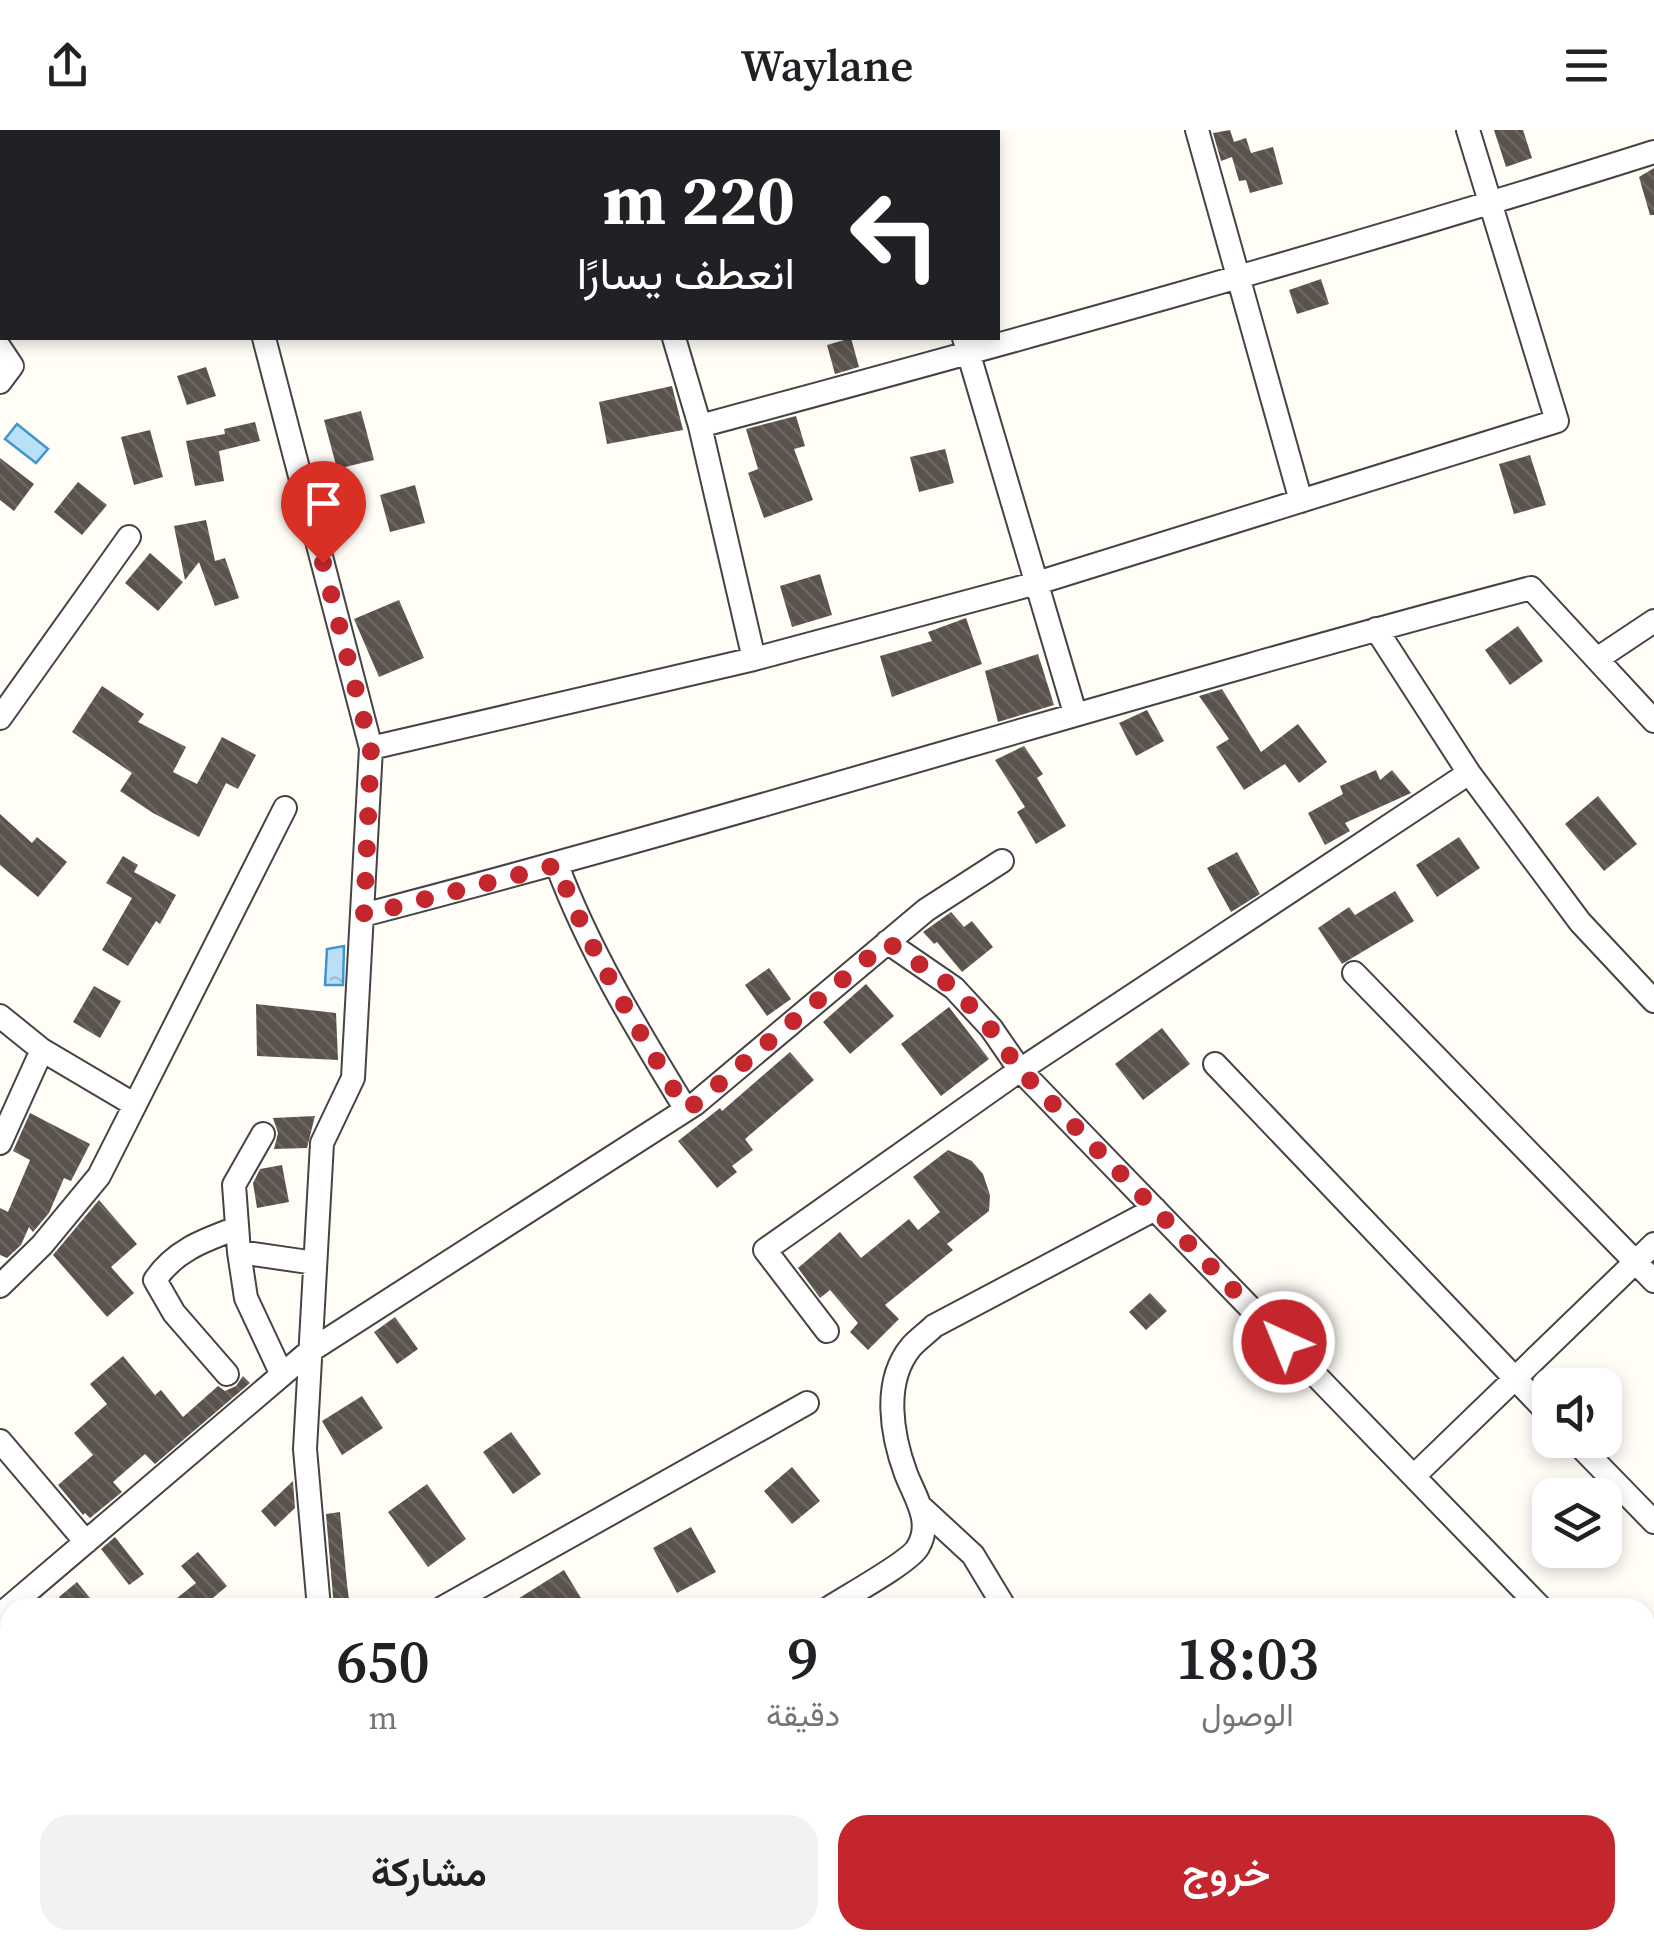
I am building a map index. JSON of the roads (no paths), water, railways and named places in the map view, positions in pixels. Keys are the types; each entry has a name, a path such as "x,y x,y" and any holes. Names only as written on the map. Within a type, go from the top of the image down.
{"street":[{"path":"1197,130 1301,500"},
{"path":"371,748 754,659 1037,583 1557,420 1468,130"},
{"path":"1000,337 1238,276 1654,152"},
{"path":"265,340 371,748 353,1078 322,1143 305,1449 318,1598"},
{"path":"675,340 700,426 754,659"},
{"path":"700,426 966,346 1075,713"},
{"path":"0,348 12,366 0,382"},
{"path":"0,718 129,536"},
{"path":"364,915 557,865 1075,713 1531,588 1654,721"},
{"path":"1596,659 1654,621"},
{"path":"1376,629 1469,773 1580,922 1654,1001"},
{"path":"827,1330 765,1250 1020,1070 1469,773"},
{"path":"0,1286 42,1245 99,1176 285,808"},
{"path":"20,1598 310,1351 695,1104 926,910 1002,861"},
{"path":"557,865 576,916 628,1014 685,1108"},
{"path":"887,942 954,988 1020,1070 1532,1598"},
{"path":"1354,974 1654,1281"},
{"path":"0,1016 42,1050 135,1105"},
{"path":"0,1142 42,1050"},
{"path":"1215,1064 1532,1396"},
{"path":"263,1134 234,1185 237,1228 246,1298 282,1375"},
{"path":"844,1598 906,1560 918,1547 924,1513 899,1451 893,1410 899,1368 910,1348 934,1326 1155,1209"},
{"path":"227,1374 174,1313 156,1280 168,1261 198,1243 237,1228"},
{"path":"1414,1476 1654,1244"},
{"path":"239,1252 316,1263"},
{"path":"460,1598 807,1403"},
{"path":"0,1442 86,1542"},
{"path":"1592,1458 1654,1522"},
{"path":"920,1506 974,1555 999,1598"}],"water":[{"path":"17,424 48,449 36,463 5,439"},
{"path":"344,946 343,985 325,985 327,949"}]}
